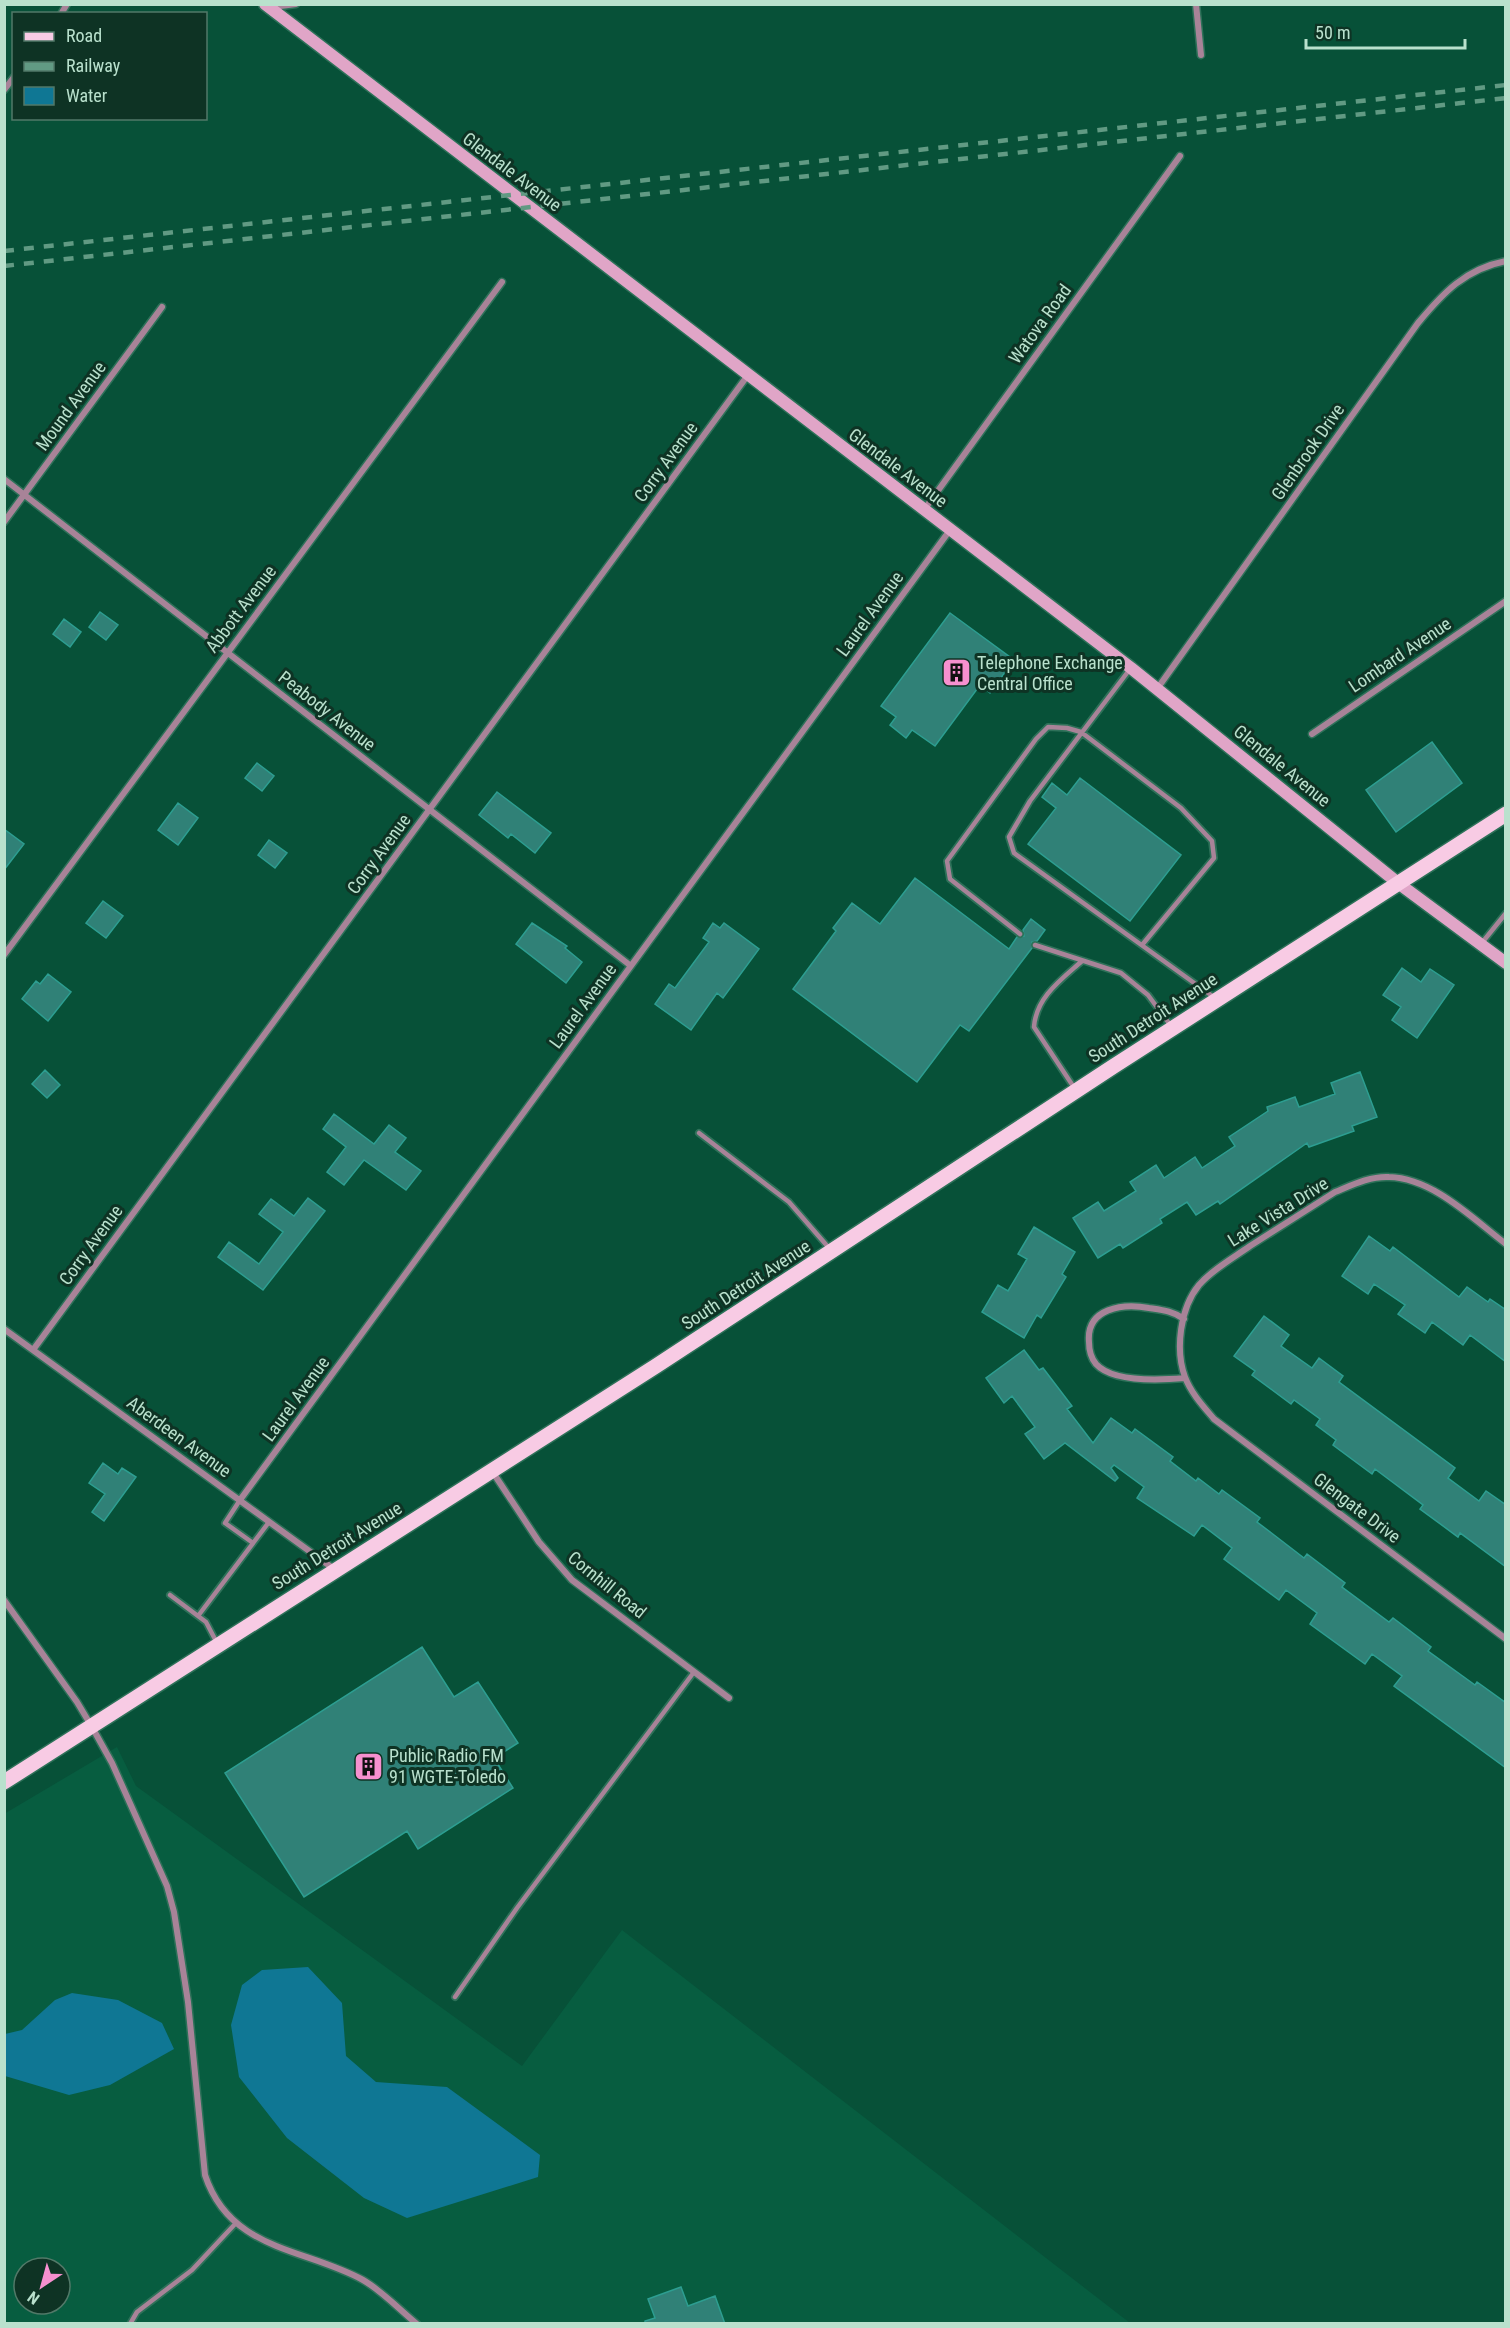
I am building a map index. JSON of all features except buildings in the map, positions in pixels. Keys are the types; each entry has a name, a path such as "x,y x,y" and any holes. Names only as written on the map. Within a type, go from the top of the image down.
{"main road":[{"name":"Glendale Avenue","path":"267,6 1131,668 1398,883 1506,963"},
{"name":"South Detroit Avenue","path":"4,1782 832,1252 1173,1028 1506,814"}],"street":[{"path":"267,6 296,4"},
{"path":"1196,4 1202,55"},
{"name":"Watova Road","path":"924,510 1179,156"},
{"name":"Glenbrook Drive","path":"1157,689 1418,324 1442,294 1460,278 1475,269 1506,261"},
{"name":"Abbott Avenue","path":"4,955 502,282"},
{"name":"Mound Avenue","path":"4,522 162,307"},
{"name":"Corry Avenue","path":"33,1350 748,375"},
{"name":"Peabody Avenue","path":"4,479 632,966"},
{"name":"Laurel Avenue","path":"240,1500 950,530"},
{"name":"Lombard Avenue","path":"1312,734 1506,602"},
{"name":"Lake Vista Drive","path":"1196,1397 1185,1378 1181,1359 1184,1318 1190,1299 1211,1273 1335,1192 1371,1178 1390,1177 1406,1180 1437,1193 1506,1244"},
{"path":"1184,1318 1167,1310 1125,1306 1106,1311 1096,1317 1088,1333 1089,1350 1096,1363 1110,1372 1148,1379 1185,1378"},
{"name":"Aberdeen Avenue","path":"4,1329 335,1569"},
{"name":"Glengate Drive","path":"1196,1397 1214,1419 1506,1639"},
{"name":"Cornhill Road","path":"492,1471 547,1552 572,1580 729,1698"},
{"path":"4,1600 78,1702 112,1763 167,1886 174,1912 188,2002 205,2175 220,2206 236,2223 274,2246 364,2280 417,2324"}],"lane":[{"path":"1131,668 1030,801 1009,837 1014,853 1217,1000"},
{"path":"1020,934 950,879 947,861 1004,779 1043,730 1057,726 1081,732 1181,808 1212,841 1214,858 1142,945"},
{"path":"1480,945 1506,913"},
{"path":"1035,945 1121,973 1138,985 1173,1028"},
{"path":"1077,1091 1034,1027 1035,1016 1042,1000 1082,961"},
{"path":"699,1133 789,1202 832,1252"},
{"path":"240,1500 225,1523 253,1543"},
{"path":"198,1616 269,1522"},
{"path":"170,1595 206,1622 218,1645"},
{"path":"455,1997 517,1908 694,1672"},
{"path":"130,2324 137,2312 192,2270 236,2223"}],"shaded area":[{"path":"117,1747 136,1786 522,2066 622,1930 1130,2323 5,2323 4,1814"}],"water":[{"path":"308,1967 342,2003 346,2056 376,2082 447,2087 540,2155 538,2177 407,2218 364,2198 287,2138 239,2077 231,2025 242,1985 262,1970"},
{"path":"72,1993 118,2000 162,2023 174,2049 110,2085 69,2095 5,2076 5,2034 22,2030 55,2000"}],"railway":[{"path":"4,251 1506,85"},
{"path":"4,266 1506,98"}],"place":[{"name":"Telephone Exchange Central Office","path":"956,673"},
{"name":"Public Radio FM 91 WGTE-Toledo","path":"368,1766"}]}
